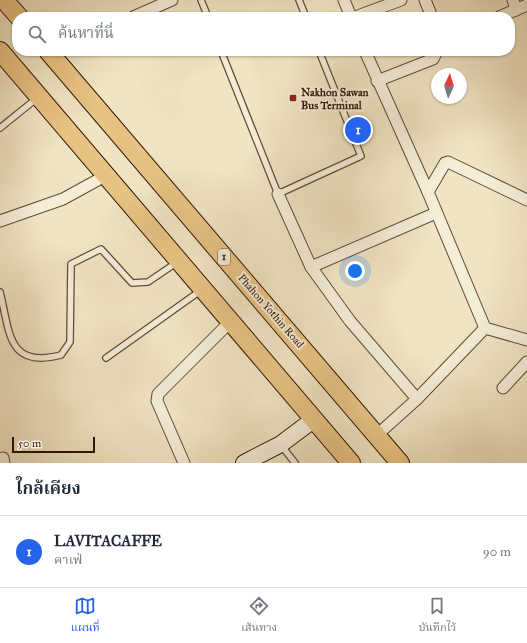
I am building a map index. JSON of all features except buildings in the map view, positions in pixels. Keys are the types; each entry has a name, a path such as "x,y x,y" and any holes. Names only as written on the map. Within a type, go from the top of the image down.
{"main road":[{"path":"4,0 15,12"},
{"path":"0,51 202,290 351,463"},
{"name":"Phahon Yothin Road","path":"54,56 400,463"}],"street":[{"path":"144,12 172,0"},
{"path":"344,0 349,12"},
{"path":"369,12 401,0"},
{"path":"425,0 430,12"},
{"path":"505,12 514,5 527,5"},
{"path":"367,56 428,192 484,328"},
{"path":"377,81 433,59 434,56"},
{"path":"428,192 445,163 448,162 527,200"},
{"path":"0,221 63,199 105,176"},
{"path":"278,194 311,267 350,321 417,399"},
{"path":"311,267 436,212"},
{"path":"184,463 157,401 158,394 230,322"},
{"path":"377,435 417,399 484,328"},
{"path":"484,328 527,340"},
{"path":"503,388 527,362"},
{"path":"244,463 281,444 313,420"}],"lane":[{"path":"201,0 206,12"},
{"path":"299,0 304,12"},
{"path":"223,56 278,194 361,156 322,56"},
{"path":"0,128 38,97"},
{"path":"0,292 13,344 20,352 35,359 44,359 62,355 70,342 70,264 101,249 132,283 148,282 178,261"},
{"path":"106,358 202,290"},
{"path":"281,444 295,463"}],"place":[{"name":"Nakhon Sawan Bus Terminal","path":"293,98"},
{"name":"LAVITACAFFE","path":"358,130"}]}
